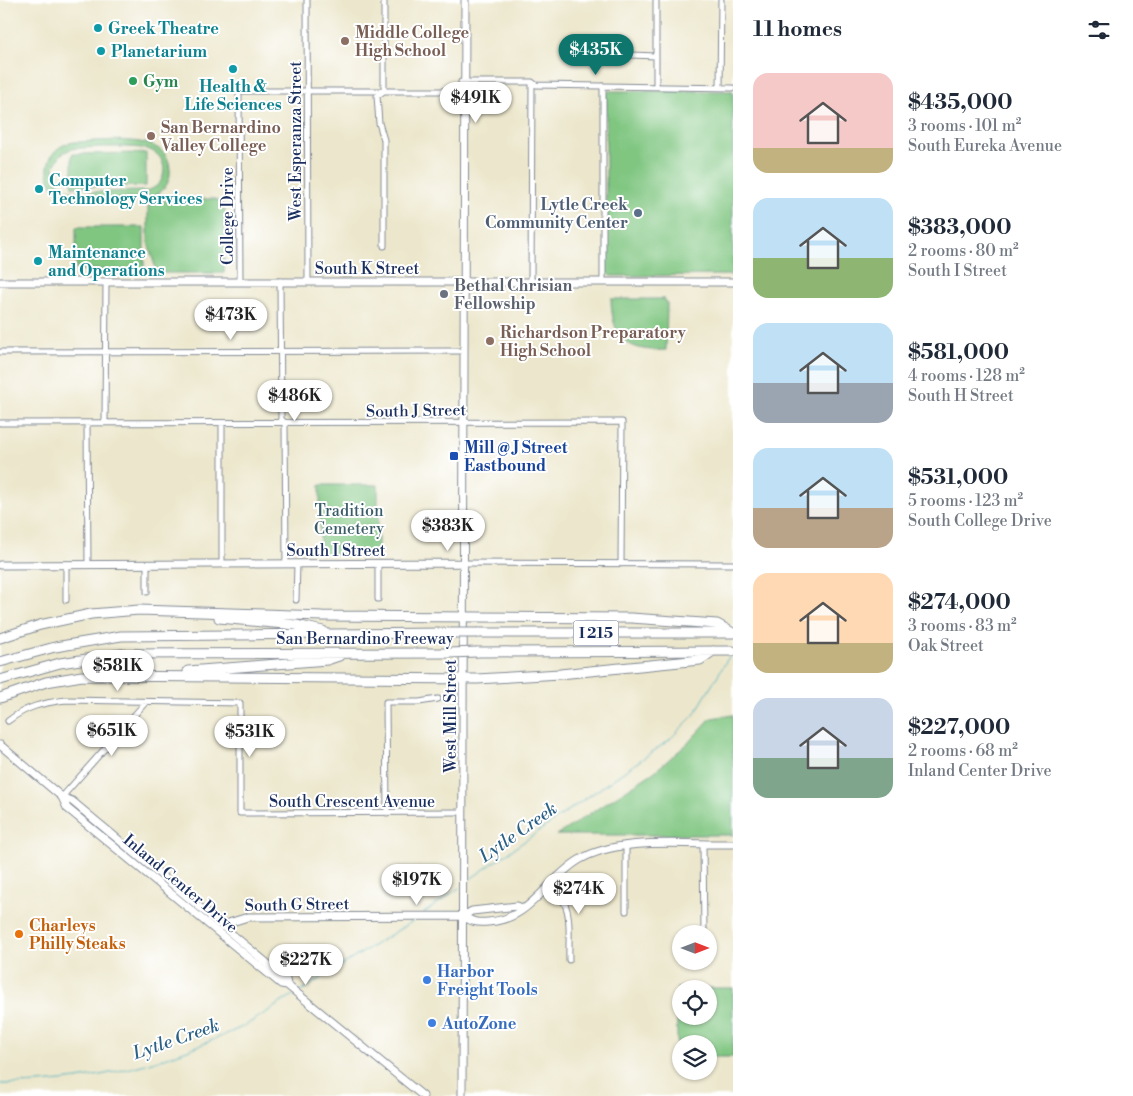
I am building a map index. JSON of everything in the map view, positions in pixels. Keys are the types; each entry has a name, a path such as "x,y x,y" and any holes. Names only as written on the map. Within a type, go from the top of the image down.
{"highway":[{"path":"0,638 70,618 108,612 139,610 322,616 631,618 716,629"},
{"path":"70,618 168,615 296,625 338,635"},
{"name":"San Bernardino Freeway","path":"0,662 55,646 121,636 338,635 716,629 733,633"},
{"path":"0,698 46,682 93,676 464,678 560,674 700,660 713,652"},
{"name":"San Bernardino Freeway","path":"0,680 60,663 121,654 733,652"},
{"path":"93,676 104,673 186,671 327,660 348,653"}],"main road":[{"name":"West Mill Street","path":"460,0 463,82 460,91 460,240 463,246"},
{"name":"West Mill Street","path":"462,1096 464,678 463,82 465,0"},
{"name":"South K Street","path":"0,282 733,282"},
{"name":"South I Street","path":"0,565 463,563"},
{"name":"Inland Center Drive","path":"0,745 62,797 72,802 135,852 286,978 287,985"},
{"name":"Inland Center Drive","path":"62,797 67,808 278,982 287,985 423,1096"},
{"name":"South G Street","path":"463,916 472,922 498,921 515,916 522,908 536,900 551,884 580,860 608,847 626,845 733,844"},
{"name":"South G Street","path":"222,926 248,917 463,916 472,911 518,906 522,908"}],"street":[{"name":"West Esperanza Street","path":"307,0 308,282"},
{"path":"384,0 384,91"},
{"path":"656,0 656,86"},
{"path":"720,88 721,0"},
{"path":"631,55 656,56"},
{"path":"463,82 532,82 536,85 733,88"},
{"path":"532,82 532,282"},
{"path":"603,86 603,282"},
{"name":"College Drive","path":"240,281 239,91 307,90"},
{"path":"307,90 460,91"},
{"path":"384,91 377,96 384,140 384,246"},
{"path":"105,423 106,281"},
{"path":"280,282 281,419 285,424 286,564"},
{"path":"0,352 463,351"},
{"name":"South J Street","path":"0,423 622,422 621,564"},
{"path":"87,423 88,565"},
{"path":"222,423 222,564"},
{"name":"South I Street","path":"463,563 733,564"},
{"path":"147,564 147,592"},
{"path":"296,600 297,564"},
{"path":"378,564 378,599"},
{"path":"66,565 66,600"},
{"path":"387,813 386,702 420,702 438,699"},
{"path":"8,721 23,709 39,703 66,700 145,703"},
{"path":"62,797 145,703"},
{"name":"South Crescent Avenue","path":"145,703 240,703 240,813 463,812"},
{"path":"626,845 626,911"},
{"path":"703,845 704,925"},
{"path":"551,884 564,898 568,909 569,960"}],"green space":[{"path":"609,91 733,91 733,275 611,276 606,273 606,94"},
{"path":"116,140 147,144 159,149 167,157 170,170 168,181 165,188 156,195 98,199 68,198 59,193 51,184 48,169 51,156 55,151 67,144","holes":["99,147 144,148 154,152 162,160 164,168 162,179 157,186 146,191 75,192 65,189 57,181 54,166 61,154 71,149"]},
{"path":"146,153 146,186 72,187 72,154"},
{"path":"171,199 215,199 222,203 225,208 224,273 157,273 148,243 148,206"},
{"path":"76,227 144,227 144,270 76,270"},
{"path":"611,299 664,299 667,303 666,350 641,348 624,340 615,324"},
{"name":"Tradition Cemetery","path":"320,485 378,485 378,554 320,554"},
{"path":"733,715 733,835 557,835 654,772 687,744 711,718"},
{"path":"717,988 733,988 733,1057 717,1057 717,1035 677,1035 677,1025 717,1025"}],"waterway":[{"name":"Lytle Creek","path":"466,882 668,741 694,715 730,655"},
{"name":"Lytle Creek","path":"424,913 459,888"},
{"name":"Lytle Creek","path":"299,992 416,919"},
{"name":"Lytle Creek","path":"0,1084 61,1081 90,1077 147,1064 175,1055 239,1028 255,1020 293,995"}],"place":[{"name":"Greek Theatre","path":"98,28"},
{"name":"Middle College High School","path":"345,41"},
{"name":"Planetarium","path":"101,51"},
{"name":"Health & Life Sciences","path":"233,69"},
{"name":"Gym","path":"133,81"},
{"name":"San Bernardino Valley College","path":"151,136"},
{"name":"Computer Technology Services","path":"39,189"},
{"name":"Lytle Creek Community Center","path":"638,213"},
{"name":"Maintenance and Operations","path":"38,261"},
{"name":"Bethal Chrisian Fellowship","path":"444,294"},
{"name":"Richardson Preparatory High School","path":"490,341"},
{"name":"Mill @ J Street Eastbound","path":"454,456"},
{"name":"Charleys Philly Steaks","path":"19,934"},
{"name":"Harbor Freight Tools","path":"427,980"},
{"name":"AutoZone","path":"432,1023"}]}
